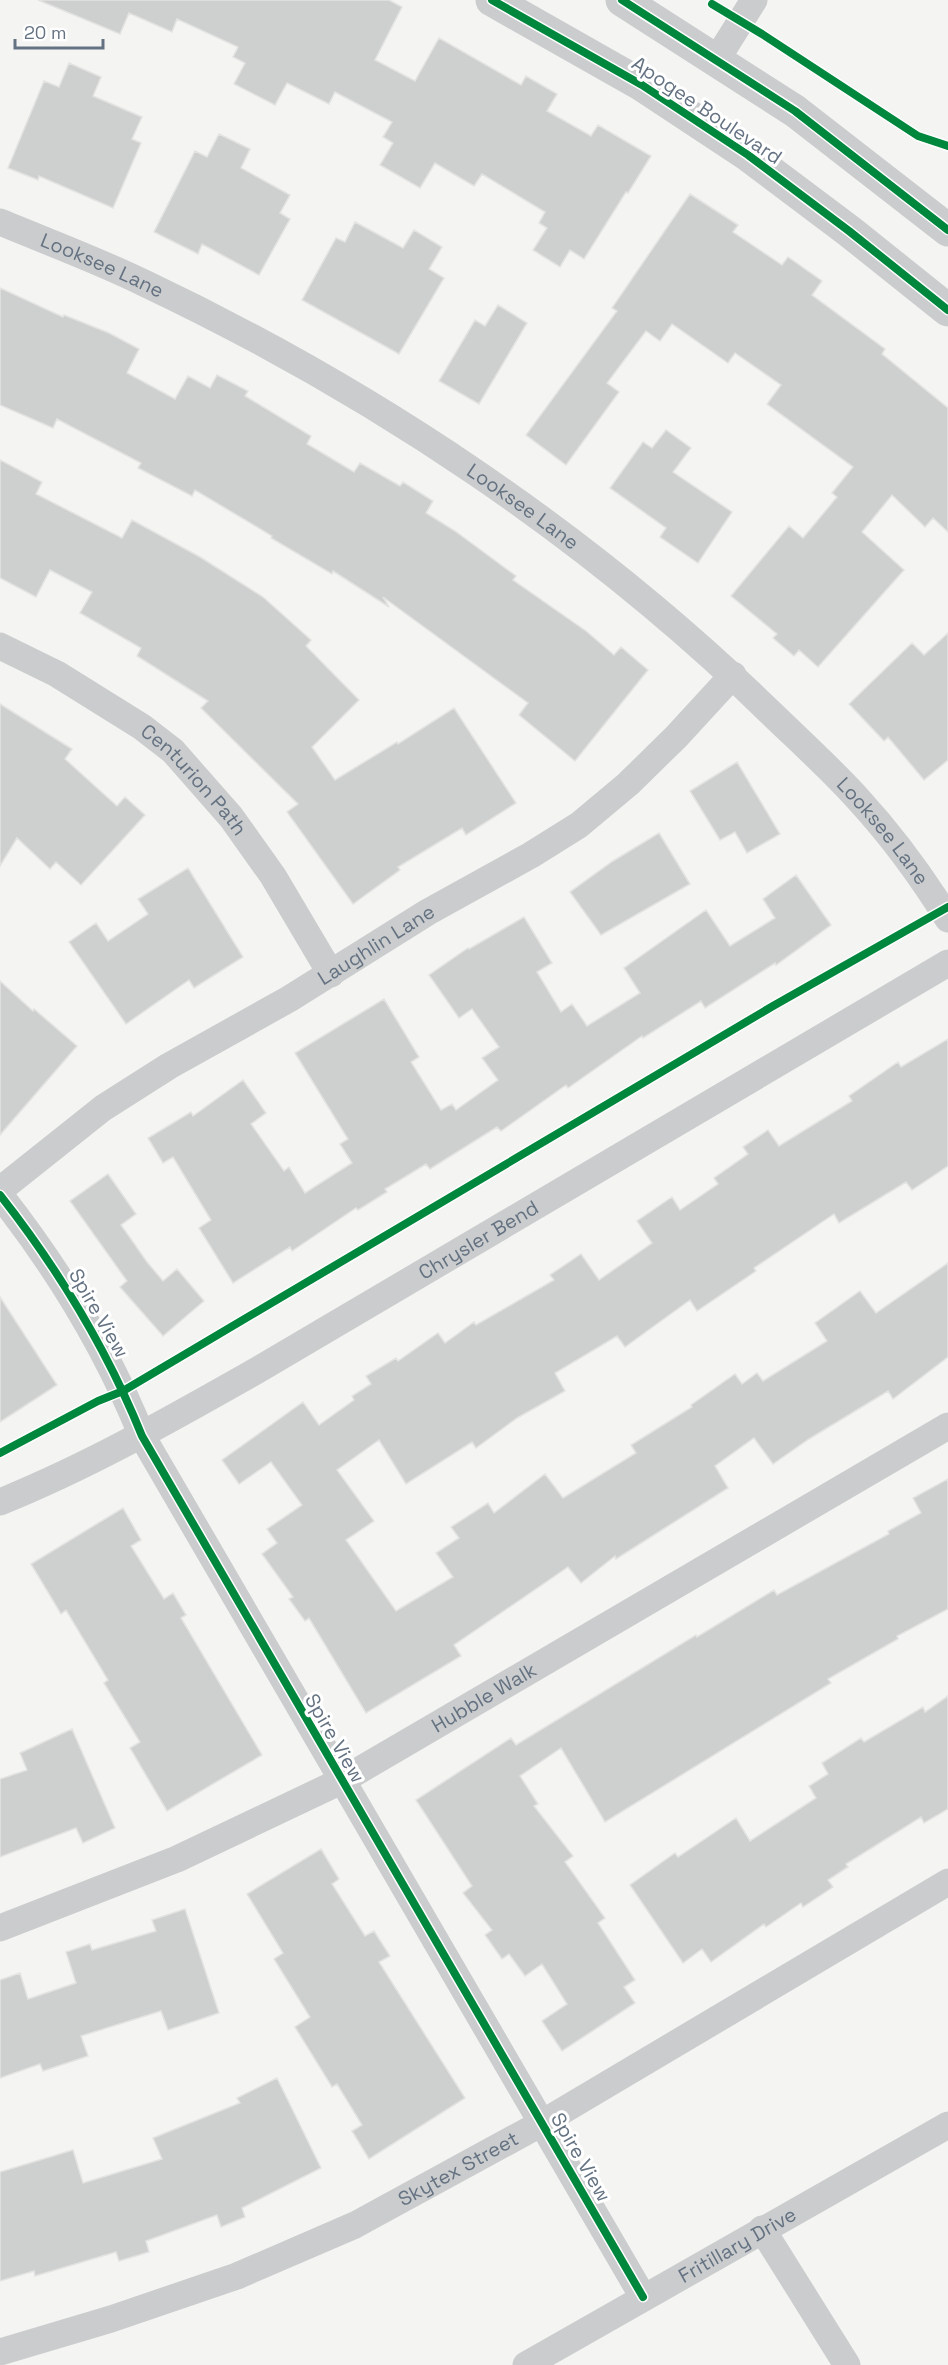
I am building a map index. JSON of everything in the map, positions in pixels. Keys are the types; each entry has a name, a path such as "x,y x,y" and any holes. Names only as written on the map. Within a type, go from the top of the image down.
{"street":[{"name":"Apogee Boulevard","path":"492,0 642,85 738,148 849,231 948,310"},
{"path":"622,0 795,111 948,230"},
{"path":"717,59 754,0"},
{"name":"Looksee Lane","path":"0,222 143,282 298,363 412,431 530,510 633,588 732,675 858,799 908,860 948,919"},
{"name":"Centurion Path","path":"0,646 57,674 142,727 173,751 231,817 273,876 331,974"},
{"name":"Laughlin Lane","path":"0,1190 103,1108 169,1066 331,974 428,912 531,855 579,825 628,784 676,737 732,675"},
{"name":"Chrysler Bend","path":"0,1502 35,1488 142,1436 948,963"},
{"name":"Spire View","path":"0,1196 37,1242 68,1291 111,1365 142,1436 341,1782 643,2297"},
{"name":"Hubble Walk","path":"0,1928 177,1859 341,1782 948,1426"},
{"name":"Skytex Street","path":"0,2352 111,2319 237,2276 355,2225 542,2123 948,1881"},
{"name":"Fritillary Drive","path":"526,2365 948,2125"},
{"path":"762,2229 847,2365"}],"building":[{"path":"38,0 389,0 402,7 375,60 415,81 439,38 521,85 526,76 557,94 547,111 591,136 598,125 651,156 584,259 570,250 560,267 533,250 547,228 539,223 545,212 482,174 474,186 435,163 420,188 380,165 393,143 383,137 392,122 335,92 329,104 287,83 275,105 234,84 245,63 233,57 238,47 177,19 172,32 129,13 120,34"},
{"path":"69,63 101,77 93,96 142,117 132,139 141,143 113,208 39,176 38,180 8,168 44,81 59,87"},
{"path":"219,134 250,149 241,168 290,195 280,213 290,219 259,275 202,244 198,254 154,232 195,151 207,157"},
{"path":"690,194 738,225 733,232 782,265 788,257 822,281 812,295 885,349 882,354 948,408 948,532 933,518 925,527 892,495 862,532 904,570 818,667 799,650 794,656 773,638 777,634 731,596 789,526 803,538 837,497 832,493 853,467 767,404 781,385 735,353 728,363 672,324 660,341 646,331 607,383 619,392 566,465 526,435 617,311 612,308"},
{"path":"355,222 403,248 414,230 442,247 429,269 444,278 399,354 302,300 336,238 345,242"},
{"path":"0,288 63,317 64,315 109,333 139,349 127,373 175,399 188,376 210,388 217,375 248,391 245,396 311,436 307,444 354,472 360,463 400,486 403,482 433,501 426,513 455,531 516,576 513,580 586,631 614,655 621,647 648,670 575,761 519,715 528,703 383,597 389,607 333,571 332,574 195,490 192,496 138,468 141,463 57,419 53,428 0,405"},
{"path":"498,305 527,323 479,404 439,381 475,320 485,326"},
{"path":"666,430 691,448 673,472 732,512 698,563 660,537 666,528 610,488 643,442 652,448"},
{"path":"0,460 42,482 36,494 122,538 132,520 200,557 263,597 311,640 306,646 359,700 312,747 335,780 397,742 398,744 454,708 516,803 466,835 462,828 398,867 400,870 353,904 287,812 298,804 201,708 208,701 137,656 141,648 80,613 92,592 50,570 36,597 0,578"},
{"path":"948,633 948,760 924,780 888,737 884,741 849,704 912,643 924,655"},
{"path":"0,704 72,749 65,759 117,806 125,797 145,815 81,885 56,862 50,869 17,838 0,866"},
{"path":"737,762 780,834 747,853 735,832 720,840 690,791"},
{"path":"659,833 690,884 601,935 570,892 613,861"},
{"path":"188,868 243,957 194,988 189,980 126,1024 69,942 96,923 108,941 148,914 138,899"},
{"path":"796,875 831,925 776,965 775,963 705,1008 701,1001 643,1038 642,1036 568,1088 566,1085 501,1131 497,1127 430,1169 426,1164 385,1189 387,1192 358,1210 356,1208 292,1251 290,1247 233,1283 199,1228 211,1220 173,1157 163,1163 148,1138 191,1112 193,1116 243,1080 266,1113 251,1124 284,1171 289,1167 305,1193 352,1163 340,1144 348,1139 295,1053 384,999 419,1057 411,1062 441,1110 452,1104 456,1110 498,1080 482,1058 499,1047 472,1009 459,1018 429,975 468,948 524,917 552,963 537,972 561,1012 572,1004 587,1026 640,993 624,968 706,910 730,946 775,918 763,899"},
{"path":"0,981 77,1046 0,1135"},
{"path":"948,1039 948,1166 912,1190 906,1182 839,1223 834,1214 754,1268 756,1271 697,1311 690,1300 625,1347 617,1336 555,1373 565,1391 517,1418 476,1448 472,1442 406,1484 379,1440 337,1470 374,1521 346,1540 396,1611 453,1577 436,1553 459,1538 451,1527 488,1503 494,1513 545,1474 563,1498 636,1453 631,1445 692,1407 691,1405 735,1374 742,1384 757,1373 763,1381 827,1341 815,1323 860,1291 876,1313 948,1263 948,1357 893,1399 888,1391 809,1439 773,1464 754,1438 715,1466 728,1488 616,1559 615,1556 581,1583 568,1567 454,1645 461,1656 366,1713 309,1618 305,1621 289,1599 293,1597 262,1554 277,1543 267,1529 302,1505 271,1462 239,1484 222,1460 303,1402 319,1425 354,1400 352,1396 371,1384 366,1376 396,1358 398,1361 438,1333 445,1343 474,1322 476,1325 554,1280 550,1275 581,1254 599,1280 652,1243 637,1221 672,1197 680,1210 718,1184 714,1178 748,1154 743,1147 768,1130 779,1146 852,1101 849,1096 898,1062 901,1067"},
{"path":"108,1174 136,1214 121,1225 147,1262 163,1281 177,1269 204,1301 163,1336 120,1287 127,1281 70,1201"},
{"path":"0,1297 57,1385 0,1422"},
{"path":"948,1479 948,1609 897,1636 898,1639 828,1679 831,1683 605,1822 561,1748 520,1776 538,1804 534,1806 573,1856 565,1862 605,1918 598,1923 635,1980 624,1987 635,2003 562,2051 542,2021 567,2004 542,1964 525,1976 509,1954 502,1959 485,1935 492,1930 463,1893 472,1886 416,1800 511,1738 516,1745 774,1590 777,1595 889,1534 888,1531 921,1513 913,1498"},
{"path":"123,1508 141,1540 131,1546 164,1599 173,1593 186,1615 181,1618 262,1755 167,1811 130,1748 140,1742 104,1683 108,1680 66,1610 61,1614 31,1564"},
{"path":"948,1696 948,1809 924,1823 921,1817 846,1864 848,1867 828,1880 833,1887 803,1907 801,1903 766,1927 764,1924 711,1962 702,1949 683,1963 630,1885 675,1853 678,1857 736,1818 750,1841 816,1798 809,1786 828,1774 822,1763 861,1738 864,1742 923,1707 925,1712"},
{"path":"72,1729 115,1828 83,1843 76,1828 0,1857 0,1779 27,1770 20,1753"},
{"path":"321,1849 339,1879 332,1884 365,1936 374,1931 390,1956 379,1962 465,2098 369,2159 352,2131 362,2125 337,2084 332,2087 295,2027 310,2017 274,1959 283,1953 247,1894"},
{"path":"185,1909 219,2013 168,2030 161,2011 81,2036 88,2056 43,2071 40,2064 0,2078 0,1980 20,1973 28,1999 76,1983 66,1952 90,1944 92,1950 156,1931 152,1920"},
{"path":"277,2078 321,2168 242,2208 245,2217 221,2227 217,2215 146,2241 149,2252 119,2261 116,2252 35,2276 34,2271 0,2281 0,2172 73,2150 83,2183 162,2159 153,2138 240,2103 237,2098"}],"cycle path":[{"path":"492,0 642,85 748,155 948,310"},
{"path":"622,0 795,111 948,230"},
{"path":"712,4 918,136 948,146"},
{"path":"0,1453 98,1401 123,1391 773,1006 948,907"},
{"path":"0,1195 22,1223 80,1310 113,1371 142,1436 643,2297"}]}
